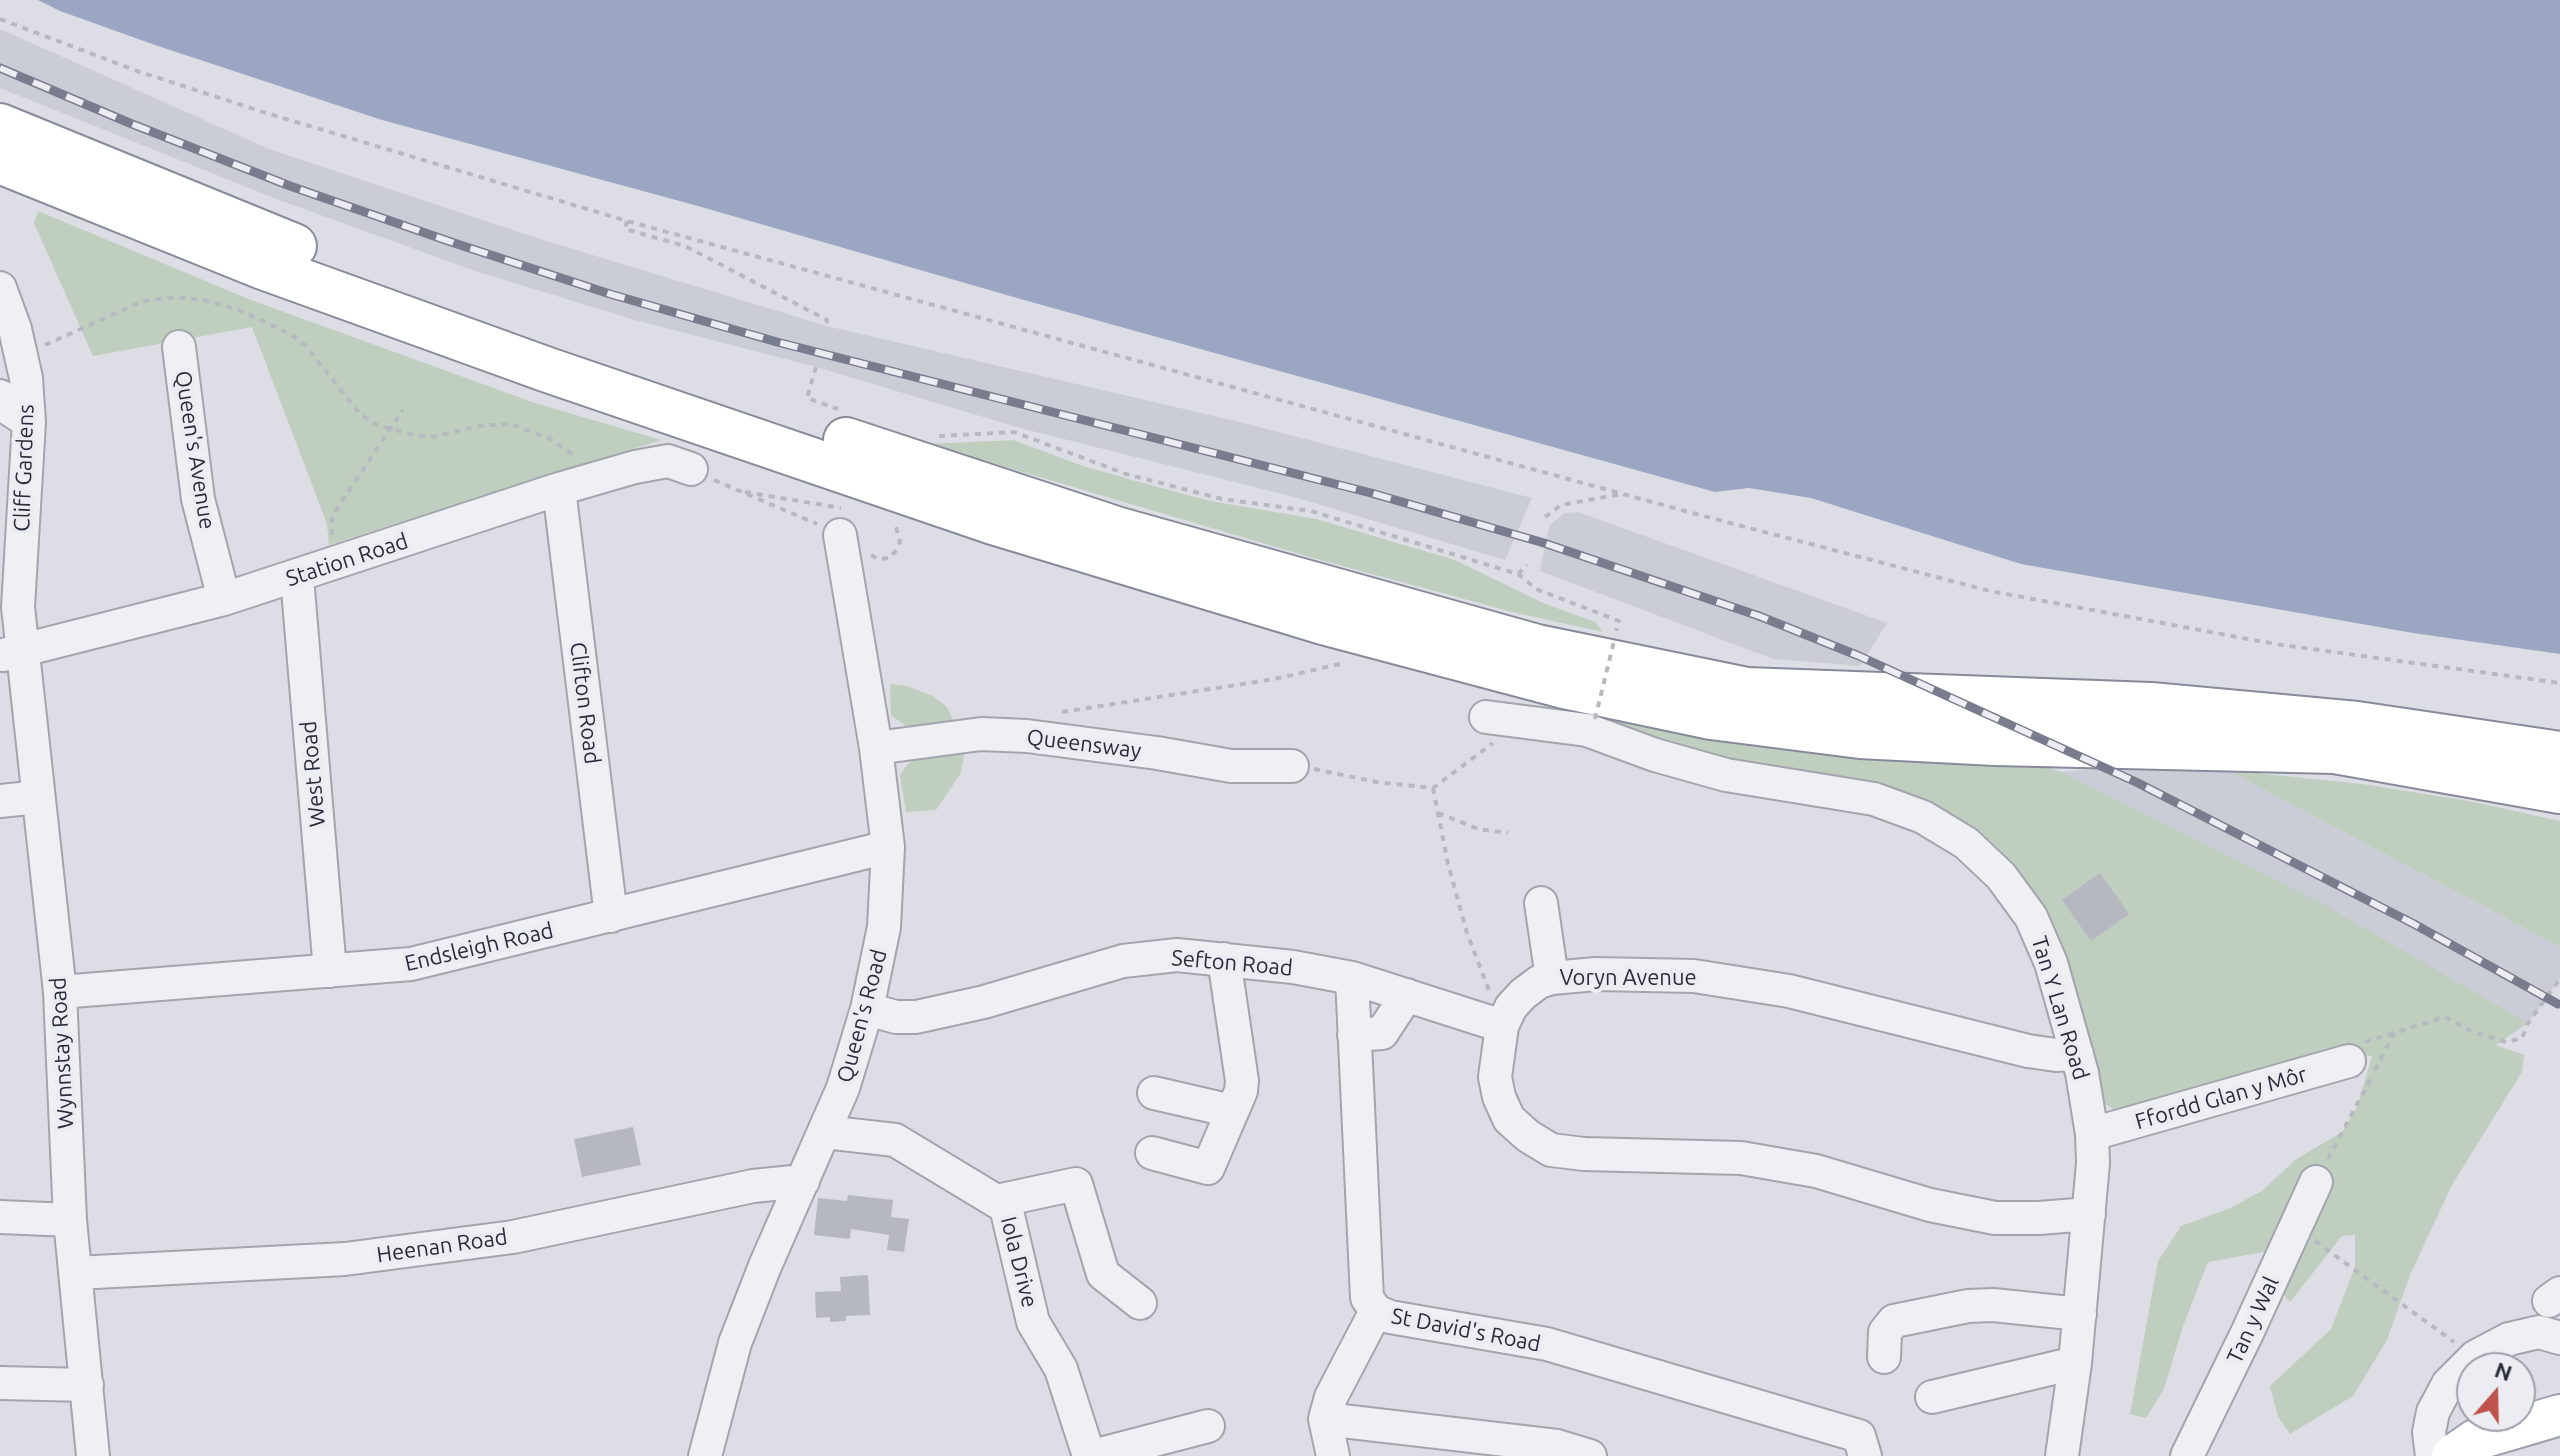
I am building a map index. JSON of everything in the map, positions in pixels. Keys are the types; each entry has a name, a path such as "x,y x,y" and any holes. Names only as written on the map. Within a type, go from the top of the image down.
{"highway":[{"path":"0,126 273,238 695,391 1116,529 1537,647 1747,690 2151,705 2357,724 2560,754"},
{"path":"0,161 293,278 548,370 993,522 1323,622 1564,686 1711,717 1860,736 1995,743 2335,751 2560,791"}],"main road":[{"path":"2452,1456 2475,1440 2560,1415"}],"street":[{"name":"Cliff Gardens","path":"0,288 21,356 29,422 18,607 11,653"},
{"name":"Queen's Avenue","path":"179,347 198,499 224,599"},
{"path":"0,396 6,407 29,422"},
{"name":"Station Road","path":"11,653 224,599 635,467 668,461 691,469"},
{"name":"Clifton Road","path":"572,485 611,916"},
{"name":"Queen's Road","path":"704,1456 735,1343 765,1266 843,1088 867,1009 884,927 888,847 849,546"},
{"name":"West Road","path":"297,577 330,971"},
{"name":"Wynnstay Road","path":"11,653 38,797 60,992 70,1220 93,1456"},
{"name":"Tan Y Lan Road","path":"1486,717 1587,730 1655,755 1726,775 1874,799 1923,817 1945,830 1966,843 2001,876 2031,917 2051,963 2077,1054 2092,1134 2080,1314 2062,1456"},
{"name":"Queensway","path":"876,748 981,734 1027,736 1231,766 1292,766"},
{"path":"0,801 38,797"},
{"name":"Endsleigh Road","path":"60,992 411,964 888,847"},
{"path":"1541,903 1552,978"},
{"name":"Sefton Road","path":"867,1009 896,1017 916,1017 984,1002 1123,961 1177,955 1293,967 1352,978 1407,995 1507,1016"},
{"path":"1152,1153 1208,1168 1232,1111 1242,1081 1224,959"},
{"name":"Voryn Avenue","path":"1507,1016 1539,982 1552,978 1596,974 1694,976 1789,991 2028,1051 2077,1054"},
{"name":"St David's Road","path":"1352,978 1367,1298 1376,1311 1390,1317 1547,1344 1859,1436 1865,1456"},
{"path":"1354,1035 1382,1033 1407,995"},
{"path":"1507,1016 1495,1077 1499,1097 1509,1119 1551,1150 1584,1154 1741,1158 1816,1171 1930,1205 1995,1218 2089,1214"},
{"name":"Ffordd Glan y Môr","path":"2092,1134 2349,1061"},
{"path":"1154,1093 1232,1111"},
{"name":"Iola Drive","path":"825,1132 895,1140 1006,1207 1033,1322 1061,1369 1091,1456"},
{"name":"Heenan Road","path":"76,1273 345,1259 513,1237 753,1186 803,1181"},
{"name":"Tan y Wal","path":"2187,1456 2316,1182"},
{"path":"997,1201 1076,1184 1103,1274 1140,1303"},
{"path":"0,1217 70,1220"},
{"path":"1884,1357 1885,1332 1894,1321 1968,1306 1993,1305 2080,1314"},
{"path":"1333,1456 1325,1419 1331,1397 1376,1311"},
{"path":"2484,1352 2509,1339 2539,1332 2560,1338"},
{"path":"1932,1397 2075,1363"},
{"path":"2432,1456 2429,1432 2433,1412 2448,1384 2456,1376"},
{"path":"0,1383 87,1385"},
{"path":"1325,1419 1557,1446 1590,1456"},
{"path":"1091,1456 1208,1424"}],"path":[{"path":"0,19 137,71 252,109 627,221 1990,591 2275,644 2560,683"},
{"path":"627,221 625,229 685,246 827,320 827,326"},
{"path":"21,356 143,301 175,297 204,300 239,310 290,334 305,345 360,414 390,429 431,437 479,426 510,424 549,438 568,450 577,459 572,485"},
{"path":"816,367 807,398 852,413"},
{"path":"331,566 332,520 336,510 403,410"},
{"path":"938,436 1014,432 1126,474 1222,499 1311,511 1518,574 1536,589 1619,621 1595,719"},
{"path":"691,469 849,546"},
{"path":"1545,517 1561,505 1625,494"},
{"path":"1518,574 1527,565"},
{"path":"1058,713 1275,679 1344,663"},
{"path":"1292,766 1376,782 1433,788 1520,721"},
{"path":"1433,788 1467,933 1489,993 1507,1016"},
{"path":"1438,813 1478,829 1508,833"},
{"path":"2349,1061 2343,1049 2445,1017 2473,1032 2506,1042 2522,1038 2528,1023 2560,979"},
{"path":"2316,1182 2394,1033"},
{"path":"2295,1227 2468,1352"}],"shaded area":[{"path":"0,29 269,149 540,239 827,326 1240,422 1532,498 1505,560 1294,497 1020,428 816,367 635,320 475,271 279,200 0,88"},
{"path":"1578,512 1887,623 1860,666 1773,659 1540,571 1549,526 1564,513"},
{"path":"2146,764 2227,770 2560,947 2560,979 2528,1023 2486,1026 2061,772"}],"green space":[{"path":"38,211 251,300 535,403 661,440 329,545 327,524 252,327 93,356 34,223"},
{"path":"1013,440 1083,466 1139,482 1210,501 1316,519 1455,560 1543,603 1595,622 1603,632 1512,612 1313,558 928,444"},
{"path":"890,684 907,686 933,696 947,707 955,725 911,730 891,715"},
{"path":"1602,715 1634,723 1831,750 2019,758 2061,772 2323,904 2528,1023 2496,1045 2524,1055 2522,1072 2452,1185 2410,1275 2387,1340 2353,1396 2290,1434 2278,1417 2270,1386 2331,1329 2355,1267 2355,1235 2342,1236 2290,1302 2276,1285 2269,1251 2208,1262 2183,1326 2164,1389 2146,1418 2130,1414 2158,1261 2181,1226 2230,1208 2262,1191 2295,1160 2342,1132 2358,1105 2372,1056 2340,1051 2118,1112 2097,1099 2044,904 1971,830 1922,798 1857,780 1752,766 1668,745 1606,722"},
{"path":"965,750 961,773 936,810 906,812 900,776 906,766 917,757"},
{"path":"2227,770 2362,784 2469,801 2560,821 2560,947"}],"water":[{"path":"38,0 2560,0 2560,654 2413,633 2021,564 1811,498 1749,488 1715,492 382,120 155,45"}],"building":[{"path":"2100,873 2129,914 2091,941 2062,900"},
{"path":"633,1127 641,1165 582,1177 574,1139"},
{"path":"848,1195 893,1200 891,1217 909,1219 904,1252 887,1250 889,1235 851,1229 850,1239 814,1235 818,1198 847,1201"},
{"path":"868,1275 870,1315 846,1316 846,1321 830,1322 830,1317 816,1318 815,1292 841,1291 840,1277"}],"railway":[{"path":"0,68 290,186 610,294 777,342 1371,493 1544,543 1759,616 1859,656 2136,782 2414,924 2558,1004"}]}
